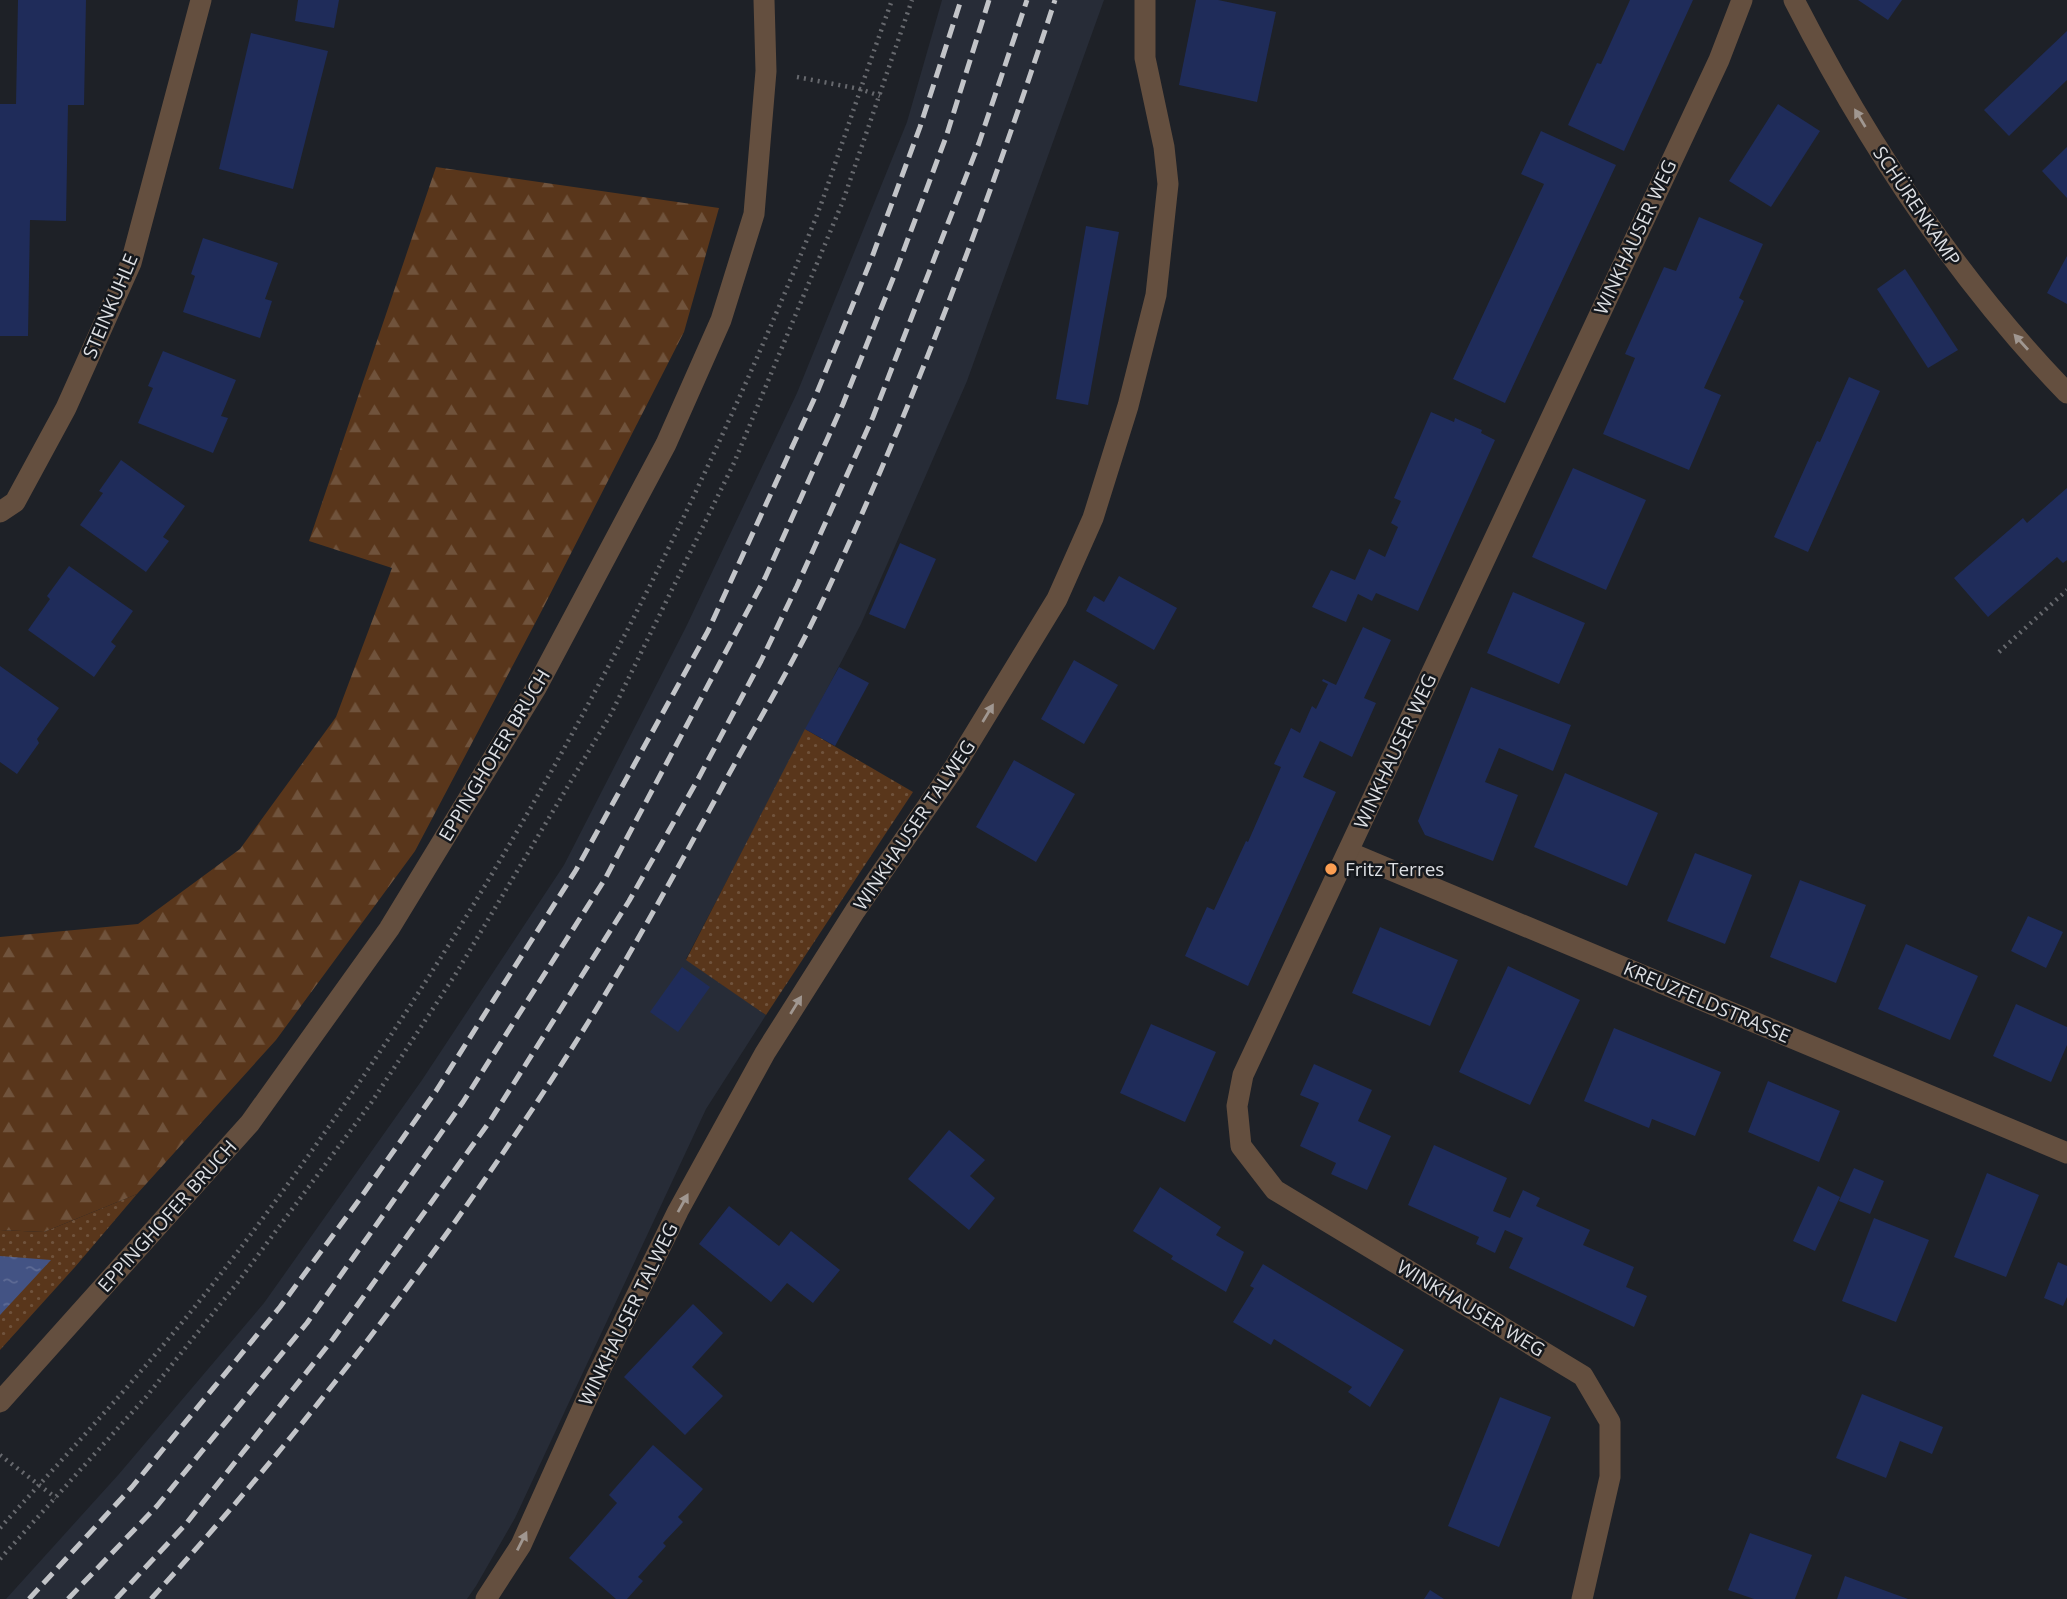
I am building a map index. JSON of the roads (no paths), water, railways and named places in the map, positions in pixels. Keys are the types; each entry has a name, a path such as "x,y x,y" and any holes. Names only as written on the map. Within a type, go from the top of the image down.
{"street":[{"name":"STEINKUHLE","path":"0,512 15,502 66,408 131,263 201,0"},
{"name":"EPPINGHOFER BRUCH","path":"0,1402 250,1123 389,929 536,688 666,444 721,320 754,214 766,71 764,0"},
{"name":"WINKHAUSER TALWEG","path":"486,1599 520,1545 597,1376 678,1211 765,1054 855,911 954,768 995,701 1057,599 1093,517 1128,406 1156,295 1168,184 1164,147 1146,58 1145,0"},
{"name":"WINKHAUSER WEG","path":"1586,1598 1610,1477 1610,1422 1583,1376 1275,1190 1241,1146 1237,1106 1243,1075 1713,72 1742,0"},
{"name":"SCHÜRENKAMP","path":"1794,0 1897,181 1949,256 1997,315 2067,393"},
{"name":"KREUZFELDSTRASSE","path":"1348,852 2067,1153"}],"water":[{"path":"0,1256 51,1260 0,1315"}],"railway":[{"path":"29,1599 132,1487 280,1307 436,1091 576,870 708,631 816,395 871,260 920,127 961,0"},
{"path":"68,1599 157,1506 307,1323 463,1102 605,879 765,578 843,404 946,137 989,0"},
{"path":"116,1599 185,1525 333,1339 490,1121 629,901 761,661 873,417 979,143 1027,0"},
{"path":"151,1599 327,1392 437,1247 589,1021 657,905 800,646 857,525 919,377 977,227 1055,0"}],"place":[{"name":"Fritz Terres","path":"1331,869"}]}
